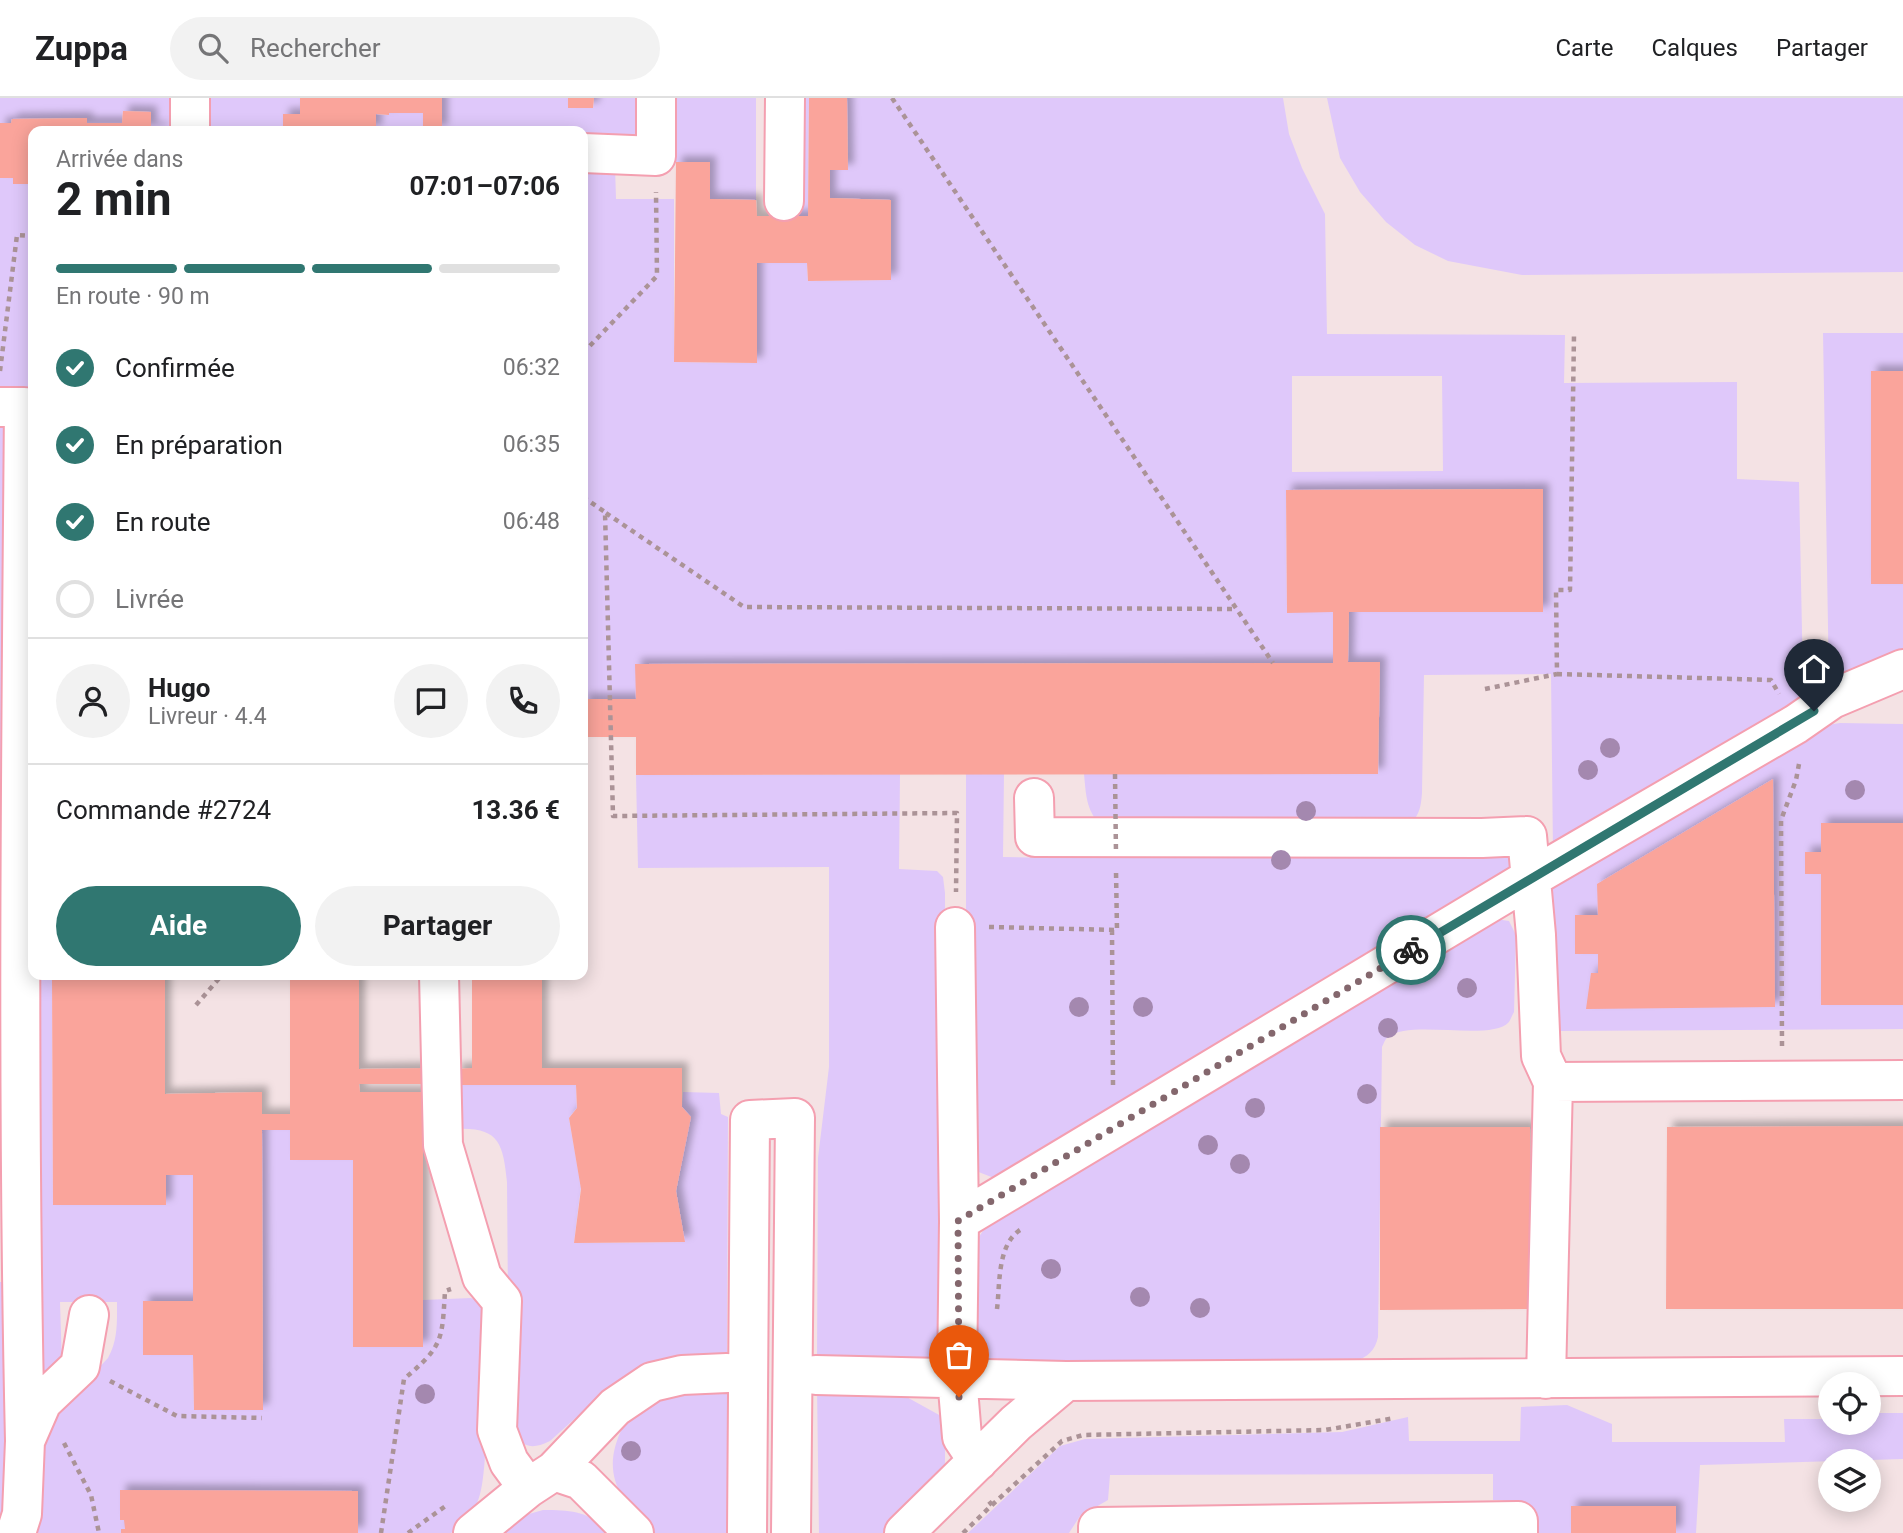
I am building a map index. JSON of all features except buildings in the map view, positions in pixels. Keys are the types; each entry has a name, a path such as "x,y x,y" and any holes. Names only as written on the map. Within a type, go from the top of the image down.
{"lane":[{"path":"190,98 190,126"},
{"path":"588,153 656,156 656,98"},
{"path":"784,201 785,98"},
{"path":"0,407 24,407 10,952 10,1270 25,1441 22,1514 16,1533"},
{"path":"958,1221 1529,879 1796,724 1832,699 1903,668"},
{"path":"1034,798 1035,837 1527,836 1536,935 1541,1056 1553,1082 1546,1379"},
{"path":"955,927 957,1377 962,1437 978,1461"},
{"path":"439,980 443,1145 482,1277 502,1301 497,1430 509,1462 541,1480 580,1480 634,1533"},
{"path":"1553,1082 1903,1080"},
{"path":"747,1533 750,1120 795,1118 791,1533"},
{"path":"25,1441 42,1402 80,1366 89,1315"},
{"path":"473,1533 541,1480 615,1407 653,1382 682,1375 727,1373"},
{"path":"816,1374 1066,1381 1903,1376"},
{"path":"904,1533 1016,1423 1066,1381"},
{"path":"1098,1533 1098,1527 1468,1527 1518,1521 1518,1533"}],"path":[{"path":"892,98 1273,663"},
{"path":"588,348 657,276 656,156"},
{"path":"0,375 17,235 28,236"},
{"path":"1557,674 1556,590 1570,590 1574,335"},
{"path":"588,500 744,607 1237,609"},
{"path":"606,512 613,816 957,813 955,927 1117,930 1115,774"},
{"path":"1485,689 1557,674 1771,680 1796,724 1801,749 1797,780 1781,820 1782,1082"},
{"path":"1112,930 1113,1106 1120,1124"},
{"path":"196,1006 218,980"},
{"path":"996,1315 1004,1251 1011,1236 1023,1228"},
{"path":"381,1533 404,1379 433,1354 443,1329 445,1291 482,1277"},
{"path":"80,1366 177,1416 262,1418"},
{"path":"42,1402 91,1495 99,1533"},
{"path":"963,1533 1062,1441 1083,1435 1325,1430 1400,1416"},
{"path":"978,1461 976,1486 992,1505"}],"shaded area":[{"path":"0,98 175,98 175,126 151,126 151,112 123,111 122,123 87,123 86,118 12,119 11,123 0,123"},
{"path":"204,98 300,98 300,114 283,114 283,126 204,126"},
{"path":"442,98 568,98 569,108 593,108 594,98 647,98 643,136 588,138 588,126 442,126"},
{"path":"675,98 756,98 756,200 710,199 710,162 676,162"},
{"path":"797,98 809,98 808,216 797,216"},
{"path":"847,98 1283,98 1289,134 1325,214 1327,334 1565,335 1564,383 1737,382 1737,479 1799,482 1803,681 1798,700 1792,708 1553,852 1551,674 1424,675 1422,793 1420,809 1411,823 1100,824 1095,819 1088,801 1084,774 1378,774 1380,663 1348,662 1349,612 1543,612 1543,489 1286,490 1287,612 1333,612 1333,663 636,664 636,699 588,699 588,167 615,166 616,199 674,199 674,362 756,363 757,263 807,263 808,281 891,280 891,200 830,198 830,170 848,170","holes":["1292,376 1442,376 1443,471 1292,472"]},
{"path":"1327,98 1903,98 1903,272 1522,275 1448,261 1415,245 1386,222 1360,192 1340,158"},
{"path":"423,113 424,126 376,126 376,114"},
{"path":"0,178 13,178 13,184 28,184 28,619 0,938"},
{"path":"1823,333 1903,333 1903,371 1871,372 1871,584 1903,584 1903,658 1829,685"},
{"path":"1903,724 1903,823 1822,823 1821,852 1805,852 1805,874 1821,874 1821,1005 1903,1005 1903,1029 1558,1031 1551,890 1557,883 1828,725"},
{"path":"900,774 899,869 937,871 943,877 945,893 946,1339 940,1353 926,1360 817,1362 818,1158 829,1067 829,867 638,868 636,775"},
{"path":"966,774 1004,774 1003,857 1058,858 1075,852 1515,852 1508,874 994,1178 976,1171 966,1143"},
{"path":"1496,919 1509,921 1516,935 1514,1012 1509,1022 1500,1028 1486,1030 1399,1032 1387,1038 1382,1047 1378,1337 1375,1346 1367,1355 1355,1362 1037,1362 983,1359 975,1351 977,1240 986,1226"},
{"path":"33,980 52,980 53,1205 166,1205 166,1175 193,1175 193,1301 144,1301 193,1355 194,1410 263,1410 262,1130 290,1130 290,1159 353,1160 353,1347 423,1347 423,1300 471,1298 478,1301 482,1308 486,1440 481,1490 471,1513 451,1533 31,1533 46,1424 108,1358 115,1338 117,1302 60,1302 62,1366 56,1375 38,1377"},
{"path":"456,1085 576,1085 577,1108 569,1118 581,1187 574,1243 684,1242 676,1191 690,1117 682,1107 683,1092 719,1093 721,1114 728,1117 727,1360 601,1395 550,1441 536,1446 521,1442 509,1425 507,1182 503,1157 496,1140 490,1135 482,1131 456,1129"},
{"path":"0,1282 10,1282 12,1484 0,1521"},
{"path":"817,1386 903,1395 941,1416 945,1439 945,1467 893,1533 819,1533"},
{"path":"686,1388 734,1393 734,1533 647,1533 617,1487 613,1462 615,1449 628,1419 640,1407"},
{"path":"1567,1405 1612,1424 1612,1442 1785,1442 1784,1419 1818,1419 1818,1435 1881,1435 1881,1413 1903,1413 1903,1459 1881,1460 1881,1449 1818,1449 1818,1462 1700,1465 1696,1533 1676,1533 1676,1506 1571,1506 1571,1533 1534,1533 1519,1509 1509,1502 1493,1500 1493,1474 1110,1475 1108,1500 1080,1516 1069,1533 968,1533 1060,1446 1085,1439 1342,1432 1408,1417 1409,1441 1520,1441 1521,1407"},
{"path":"543,1510 588,1516 613,1533 497,1533 522,1516"}],"way so far":[{"path":"959,1397 958,1221 1411,950"}],"route":[{"path":"1411,950 1814,711"}]}
